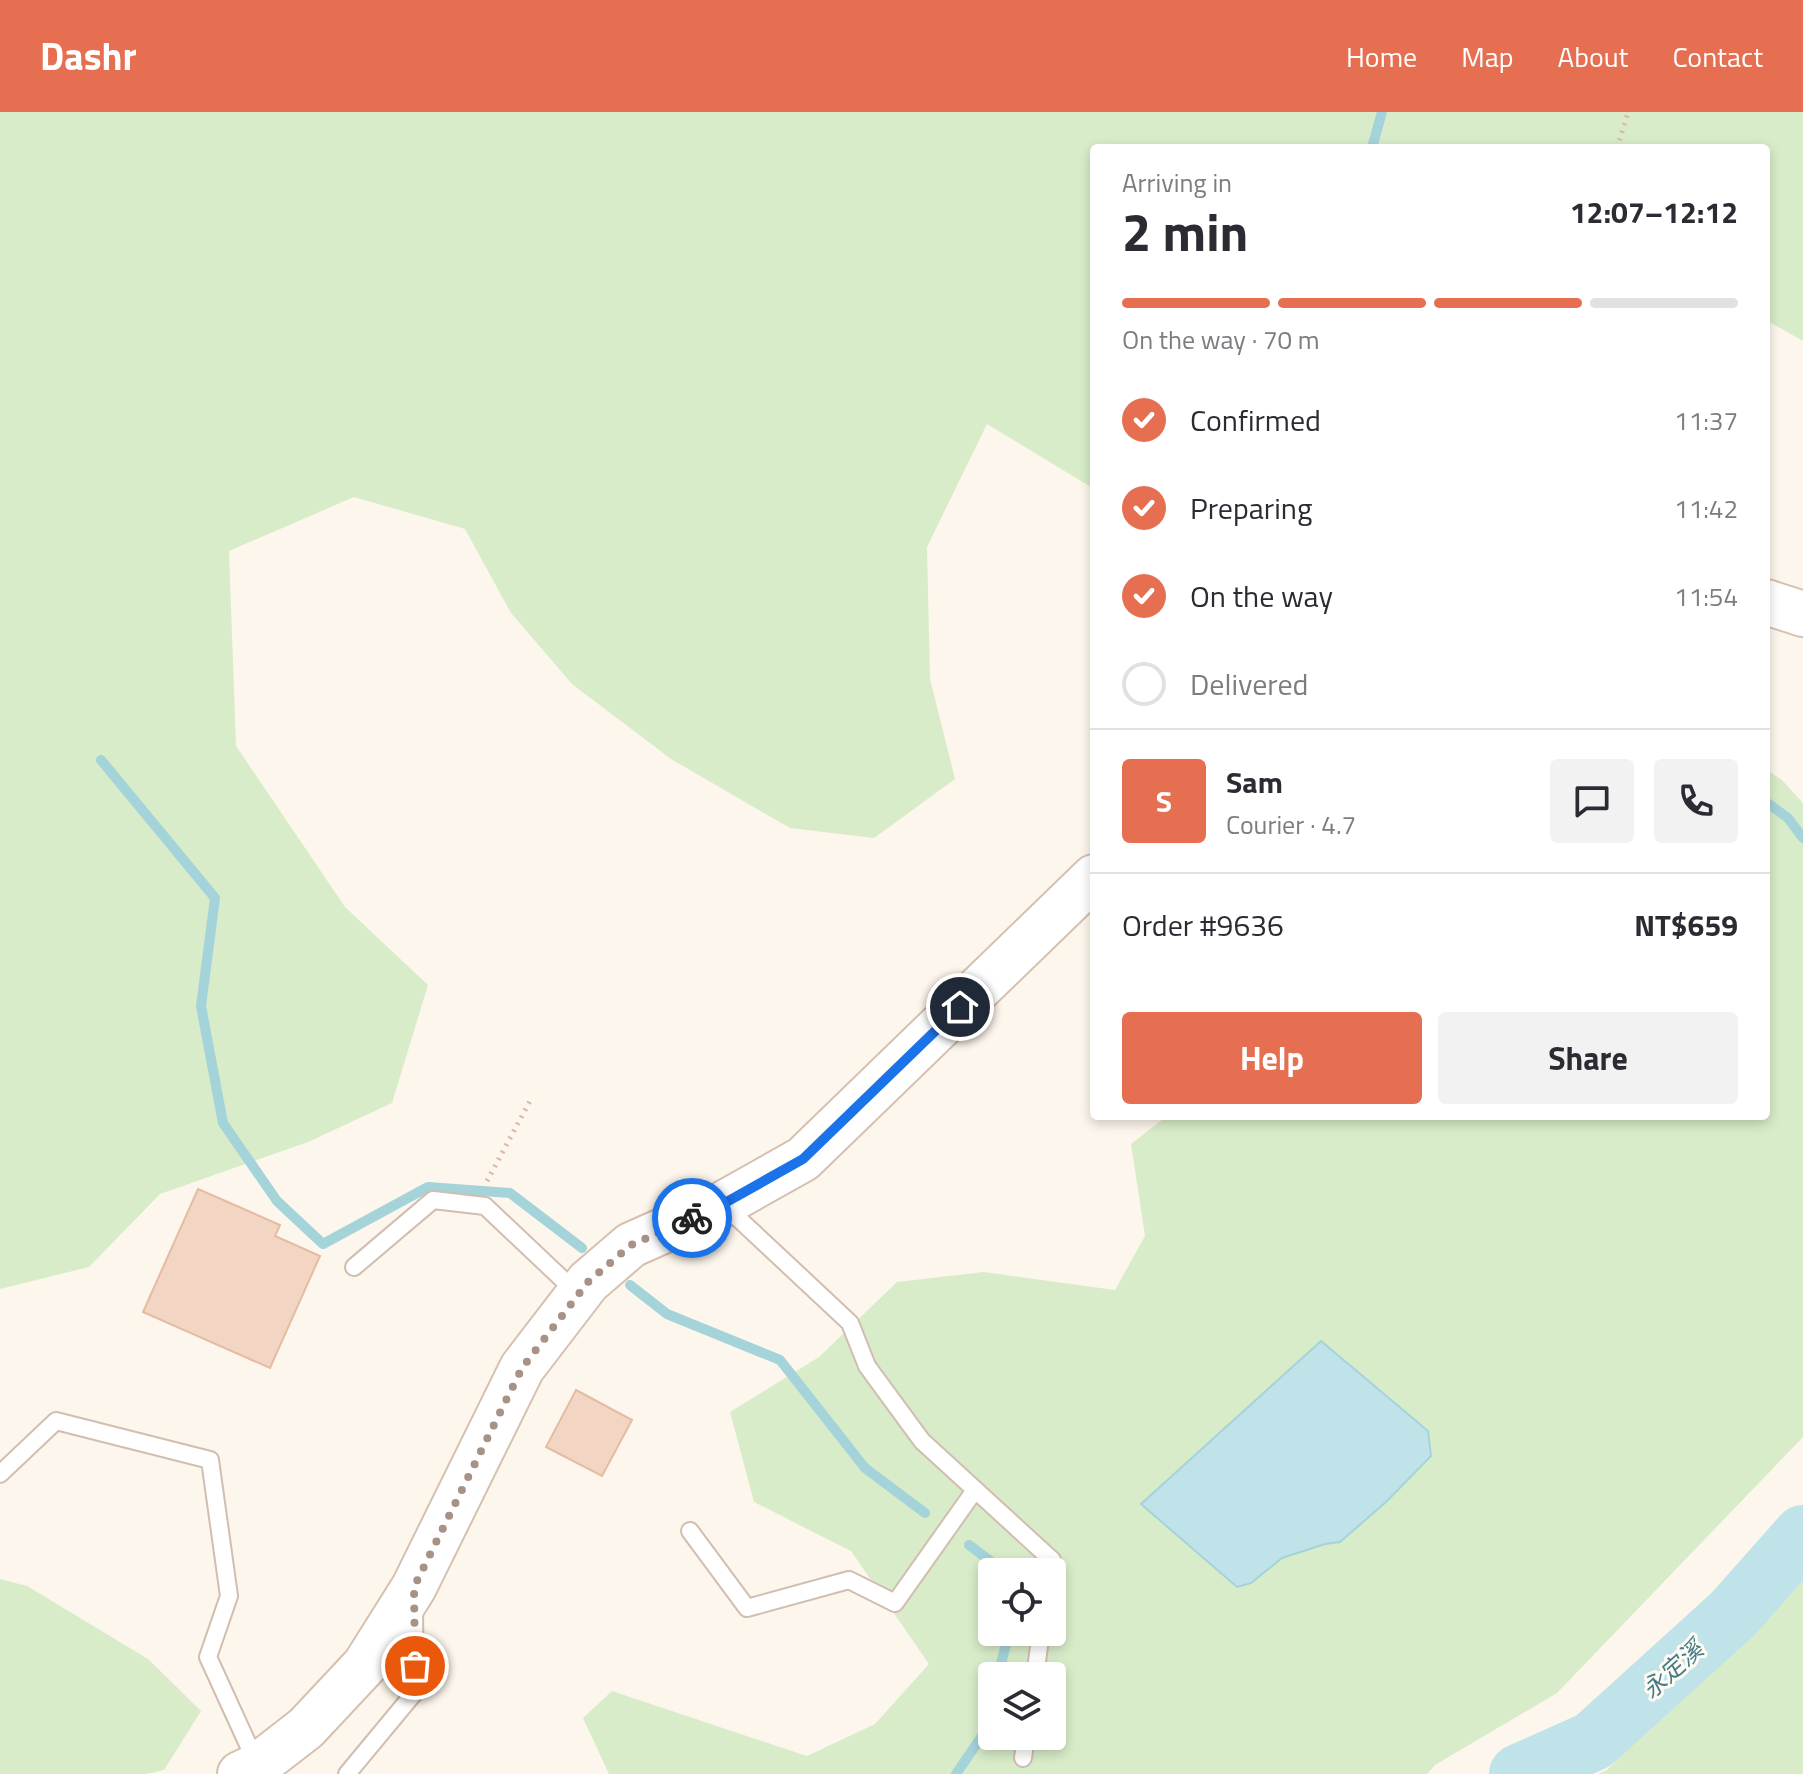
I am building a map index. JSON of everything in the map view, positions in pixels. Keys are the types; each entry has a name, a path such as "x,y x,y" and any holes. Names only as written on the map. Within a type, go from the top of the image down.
{"main road":[{"path":"1770,603 1803,614"},
{"path":"249,1770 306,1728 365,1665 414,1587 522,1368 588,1282 631,1245 723,1204 803,1159 1090,881"}],"lane":[{"path":"354,1267 433,1200 485,1206 579,1296"},
{"path":"723,1204 850,1323 867,1366 922,1441 1050,1558"},
{"path":"0,1474 56,1421 210,1460 229,1596 208,1657 249,1770"},
{"path":"690,1531 747,1608 849,1580 895,1603 975,1490"},
{"path":"347,1774 415,1692 414,1587"},
{"path":"1023,1758 1024,1750"}],"path":[{"path":"1618,144 1628,112"},
{"path":"474,1205 530,1101"}],"green space":[{"path":"0,112 1803,112 1803,341 1770,322 1770,144 1090,144 1090,487 987,424 927,547 930,679 955,779 874,838 790,828 671,759 572,684 511,613 465,529 354,497 229,551 236,746 345,907 428,985 392,1103 308,1142 160,1194 89,1267 0,1289"},
{"path":"1770,772 1803,803 1803,1437 1557,1693 1435,1765 1427,1774 609,1774 583,1718 612,1691 807,1756 875,1724 929,1664 851,1551 754,1502 730,1412 819,1357 897,1282 984,1272 1115,1290 1145,1236 1131,1144 1162,1120 1770,1120"},
{"path":"1803,1570 1803,1774 1598,1774 1607,1770"},
{"path":"0,1579 27,1586 148,1659 201,1711 164,1770 146,1774 0,1774"}],"water":[{"path":"1321,1341 1428,1431 1431,1456 1386,1502 1340,1542 1282,1558 1251,1583 1237,1587 1141,1504"}],"building":[{"path":"198,1189 280,1225 275,1236 320,1256 270,1368 143,1312"},
{"path":"576,1390 632,1420 602,1476 546,1447"}],"waterway":[{"path":"1373,144 1382,112"},
{"path":"101,760 215,898 201,1006 223,1123 277,1201 323,1244 428,1187 510,1193 582,1248"},
{"path":"1770,805 1788,818 1803,838"},
{"path":"630,1285 667,1314 780,1360 865,1468 925,1513"},
{"name":"永定溪","path":"1519,1774 1593,1741 1733,1614 1803,1535"},
{"path":"969,1545 986,1558"},
{"path":"1002,1662 1006,1646"},
{"path":"956,1774 978,1742"}],"way so far":[{"path":"415,1666 414,1587 522,1368 588,1282 631,1245 692,1218"}],"route":[{"path":"692,1218 803,1159 960,1007"}]}
